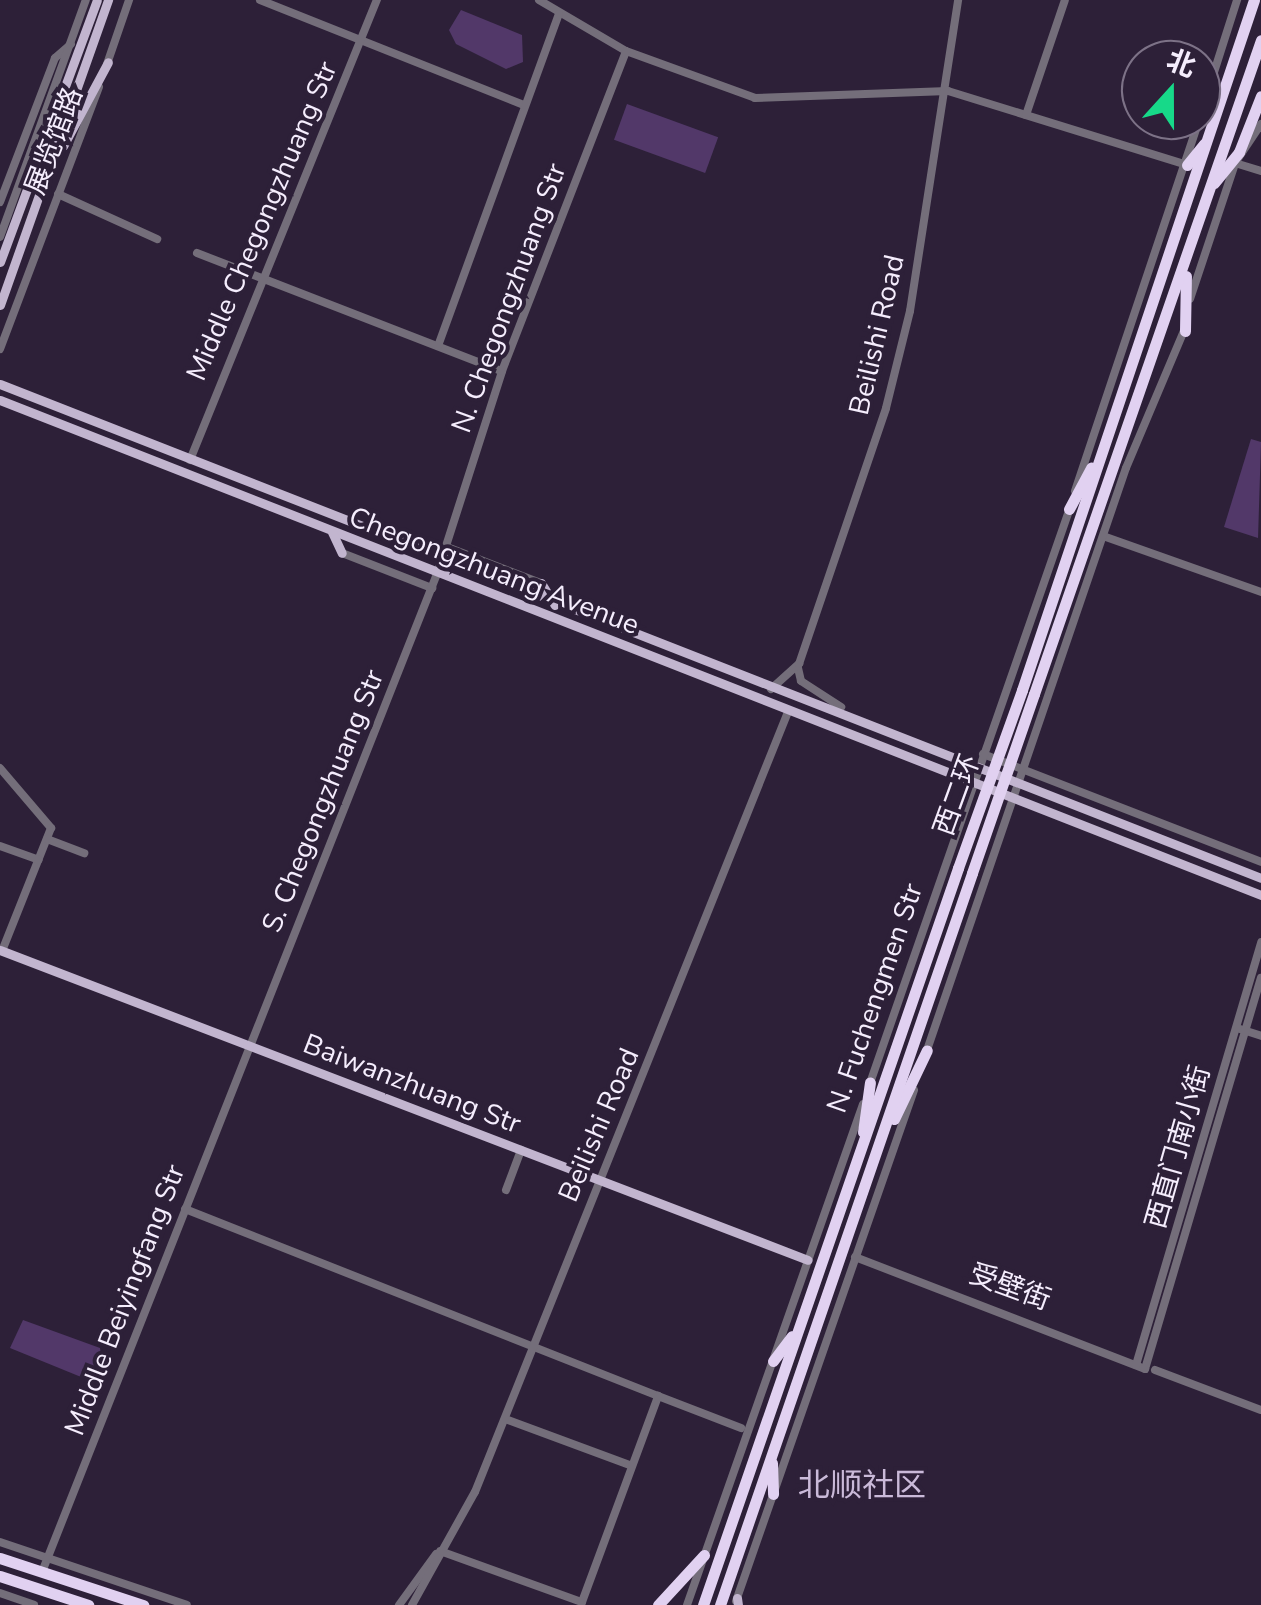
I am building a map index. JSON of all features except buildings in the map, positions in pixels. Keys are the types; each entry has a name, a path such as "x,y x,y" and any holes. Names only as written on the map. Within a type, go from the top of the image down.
{"highway":[{"name":"西二环","path":"1221,102 1254,0"},
{"name":"西二环","path":"720,1605 772,1456 958,868 1028,692 1261,40"},
{"path":"1209,190 1232,165 1261,96"},
{"path":"1187,165 1207,140"},
{"name":"西二环","path":"703,1605 801,1325 972,873 1110,433 1209,140"},
{"path":"1185,331 1188,249"},
{"path":"1070,509 1110,433"},
{"path":"866,1161 927,1050"},
{"path":"866,1161 870,1082"},
{"path":"773,1361 801,1325"},
{"path":"772,1456 773,1494"},
{"path":"658,1605 704,1554"},
{"path":"0,1558 143,1605"},
{"path":"0,1576 88,1605"}],"main road":[{"path":"0,262 97,0"},
{"path":"0,305 108,0"},
{"path":"46,179 108,62"},
{"name":"Chegongzhuang Avenue","path":"0,384 557,608 771,689 841,707 981,758 1022,783 1261,878"},
{"name":"Chegongzhuang Avenue","path":"0,400 1261,895"},
{"path":"332,532 342,553"},
{"path":"541,584 557,608"},
{"name":"Baiwanzhuang Str","path":"1,951 808,1260"}],"street":[{"name":"展览馆路","path":"0,237 86,0"},
{"name":"展览馆路","path":"0,349 129,0"},
{"path":"260,0 524,105"},
{"name":"Middle Chegongzhuang Str","path":"190,460 377,0"},
{"path":"539,0 552,3 560,14 626,51 756,98 948,91 1187,165"},
{"path":"1026,115 1066,0"},
{"name":"N. Fuchengmen Str","path":"1221,52 1238,0"},
{"name":"Beilishi Road","path":"771,689 799,664 896,370 948,91 956,2"},
{"path":"438,346 560,14"},
{"name":"展览馆路","path":"0,202 56,58 74,40"},
{"name":"N. Chegongzhuang Str","path":"437,574 502,371 626,51"},
{"path":"736,1603 1016,801 1103,536 1185,331 1232,165 1261,124"},
{"name":"N. Fuchengmen Str","path":"687,1605 1070,509 1194,140"},
{"path":"1232,165 1261,171"},
{"path":"58,194 157,239"},
{"path":"0,222 13,202"},
{"path":"197,253 502,371"},
{"path":"1103,536 1261,592"},
{"path":"448,547 541,584"},
{"path":"342,553 432,588"},
{"name":"S. Chegongzhuang Str","path":"250,1044 437,574"},
{"path":"799,664 801,681 841,707"},
{"name":"Beilishi Road","path":"440,1551 504,1419 788,712"},
{"path":"981,758 1026,770 1261,862"},
{"path":"0,768 52,828 1,951"},
{"path":"47,839 84,853"},
{"path":"0,846 38,860"},
{"name":"西直门南小街","path":"1146,1368 1261,942"},
{"path":"1261,978 1240,1030 1261,1036"},
{"name":"Middle Beiyingfang Str","path":"42,1572 250,1044"},
{"path":"506,1190 521,1150"},
{"path":"185,1208 741,1428"},
{"name":"受壁街","path":"855,1258 1261,1410"},
{"path":"440,1551 582,1602 658,1396"},
{"path":"504,1419 632,1466"},
{"path":"0,1542 187,1605"},
{"path":"399,1605 440,1551"},
{"path":"412,1605 440,1551"},
{"path":"0,1593 34,1605"}],"shaded area":[{"path":"461,10 522,35 523,62 506,69 456,44 449,30"},
{"path":"627,104 718,137 705,173 614,140"},
{"path":"1251,439 1261,442 1258,538 1224,527"},
{"path":"23,1320 100,1348 103,1370 86,1379 10,1348"}],"district":[{"name":"北顺社区","path":"862,1486"}]}
